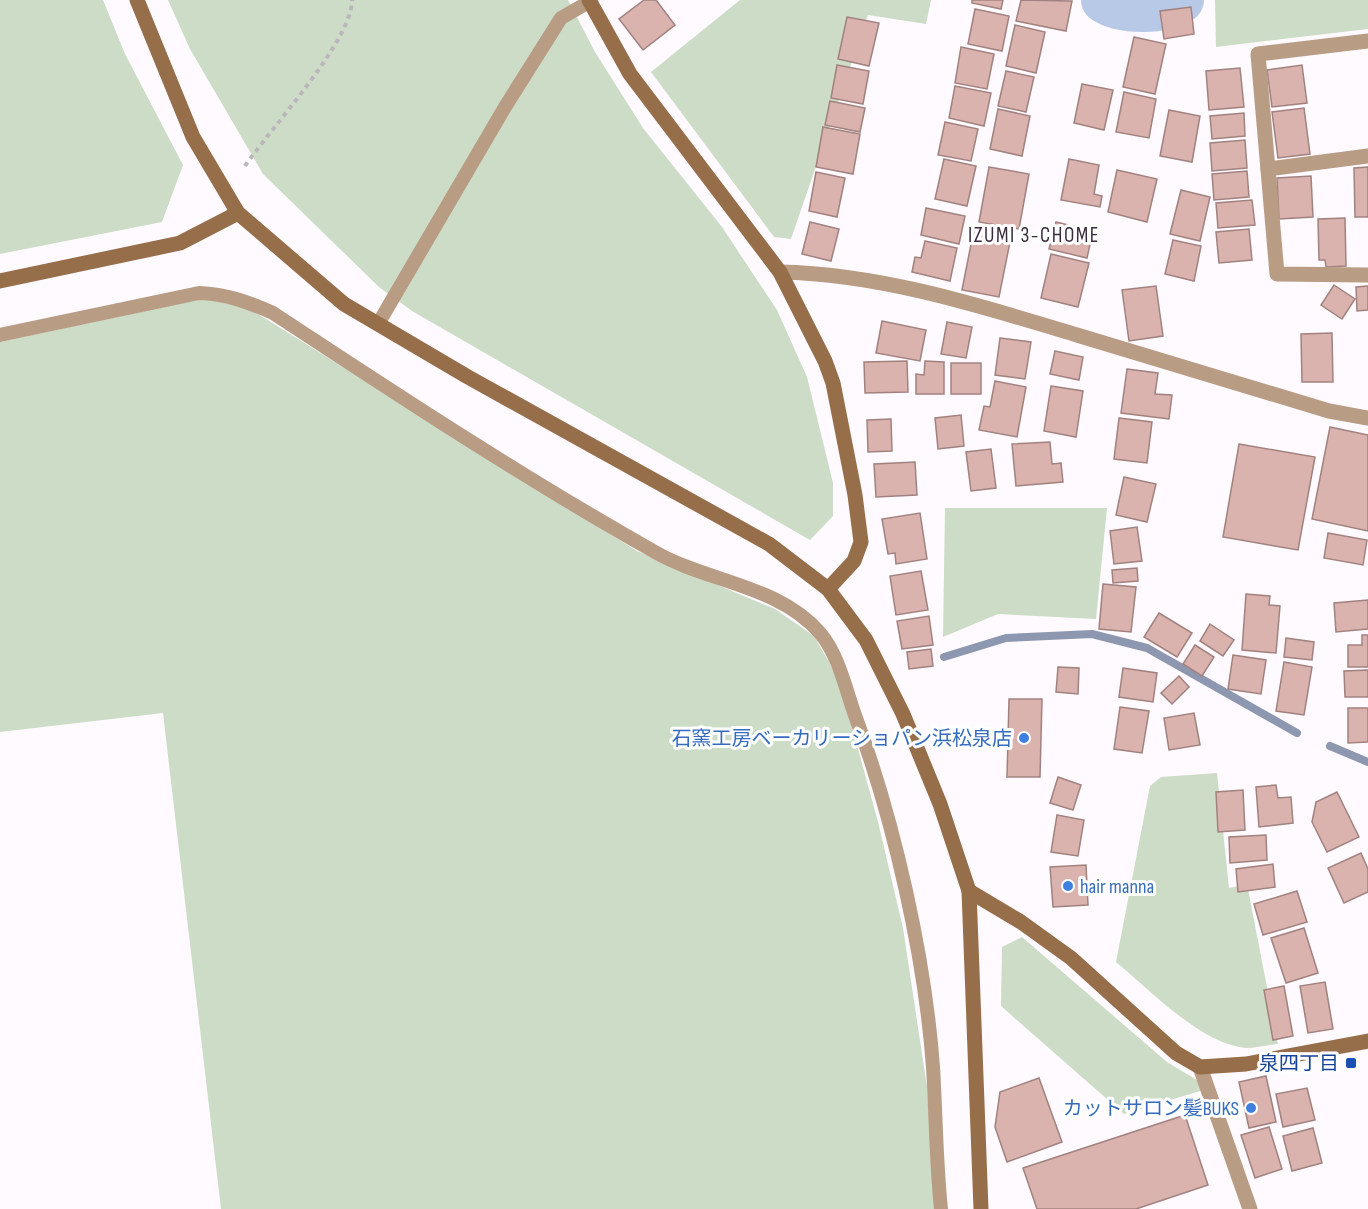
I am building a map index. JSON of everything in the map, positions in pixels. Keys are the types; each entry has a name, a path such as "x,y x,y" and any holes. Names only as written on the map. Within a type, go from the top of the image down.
{"street":[{"path":"137,0 193,137 238,213 344,304 769,544 828,589 866,640 903,714 940,804 969,891 981,1209"},
{"path":"589,1 630,74 780,272 825,361 833,383 855,495 861,542 854,561 828,589"},
{"path":"1368,41 1258,54 1277,274 1368,274"},
{"path":"1268,169 1368,156"},
{"path":"0,281 180,243 238,213"},
{"path":"780,272 804,272 894,285 1022,318 1329,411 1368,418"},
{"path":"969,891 1021,922 1071,958 1176,1053 1200,1067 1246,1064 1368,1041"},
{"path":"1200,1067 1250,1209"}],"lane":[{"path":"378,324 505,107 561,18 589,1"},
{"path":"0,335 199,293 226,294 273,313 471,443 658,554 767,597 797,613 821,634 836,664 867,749 910,918 933,1066 936,1155 941,1209"}],"path":[{"path":"245,165 270,129 301,94 345,28 352,0"}],"green space":[{"path":"0,0 103,0 125,54 183,165 162,222 0,254"},
{"path":"168,0 568,0 595,52 643,128 722,227 777,310 807,377 833,483 833,516 810,540 412,311 379,287 263,174 190,49"},
{"path":"740,0 931,0 926,24 868,15 791,239 774,237 651,72"},
{"path":"1215,0 1368,0 1368,29 1216,47"},
{"path":"201,299 218,300 250,309 637,551 775,609 814,636 843,694 878,822 903,928 927,1087 936,1209 221,1209 163,713 0,732 0,342"},
{"path":"945,508 1107,508 1096,619 998,614 943,637"},
{"path":"1217,773 1229,888 1247,884 1278,1044 1246,1048 1211,1037 1177,1014 1116,962 1150,786 1161,777"},
{"path":"1022,937 1167,1062 1210,1088 1124,1114 1001,1006 1002,947"}],"building":[{"path":"644,0 656,0 675,25 643,50 619,19"},
{"path":"972,0 1003,0 1001,9 972,3"},
{"path":"1021,0 1072,1 1066,31 1016,21"},
{"path":"1191,7 1194,34 1164,39 1160,11"},
{"path":"975,9 1009,16 1002,51 968,44"},
{"path":"847,17 879,23 869,66 838,59"},
{"path":"1015,25 1045,32 1036,73 1006,66"},
{"path":"1134,37 1166,44 1155,94 1123,87"},
{"path":"961,47 994,54 987,89 955,83"},
{"path":"837,65 869,71 863,104 831,98"},
{"path":"1302,65 1307,103 1272,107 1267,70"},
{"path":"1240,68 1244,107 1209,110 1206,71"},
{"path":"1006,71 1034,77 1026,112 998,106"},
{"path":"1082,84 1113,90 1104,130 1074,123"},
{"path":"955,86 991,93 984,126 949,118"},
{"path":"1124,92 1156,99 1149,138 1116,132"},
{"path":"830,101 865,108 860,132 825,125"},
{"path":"1304,108 1310,154 1278,158 1272,112"},
{"path":"998,109 1030,116 1022,156 990,149"},
{"path":"1169,110 1200,116 1192,162 1160,156"},
{"path":"1244,113 1245,136 1212,139 1210,116"},
{"path":"945,122 978,129 971,161 938,155"},
{"path":"823,127 860,134 853,174 816,167"},
{"path":"1245,140 1247,168 1212,171 1210,143"},
{"path":"944,159 976,166 967,206 935,199"},
{"path":"1069,159 1099,165 1094,194 1102,196 1100,207 1061,200"},
{"path":"989,167 1029,174 1019,229 979,222"},
{"path":"1368,167 1368,217 1355,217 1354,168"},
{"path":"1117,170 1157,179 1147,222 1108,212"},
{"path":"1247,171 1249,197 1214,200 1212,174"},
{"path":"816,172 845,178 837,217 809,211"},
{"path":"1311,176 1313,217 1279,219 1277,178"},
{"path":"1181,190 1210,197 1200,241 1170,234"},
{"path":"1252,200 1255,225 1218,228 1216,203"},
{"path":"926,208 965,216 959,244 921,235"},
{"path":"1345,218 1346,266 1326,267 1325,260 1319,260 1318,219"},
{"path":"810,222 839,229 831,261 802,254"},
{"path":"1056,222 1093,231 1087,258 1049,249"},
{"path":"974,229 1011,237 999,297 962,290"},
{"path":"1249,229 1252,260 1219,263 1216,232"},
{"path":"1173,240 1201,246 1194,281 1165,274"},
{"path":"925,241 957,248 950,281 912,272 915,257 921,258"},
{"path":"1051,254 1089,263 1078,307 1041,298"},
{"path":"1334,285 1355,299 1342,319 1321,305"},
{"path":"1156,286 1163,336 1129,341 1122,290"},
{"path":"1368,286 1368,310 1357,311 1356,287"},
{"path":"882,321 926,330 920,361 876,353"},
{"path":"947,322 972,327 966,358 941,354"},
{"path":"1332,333 1333,382 1302,382 1301,334"},
{"path":"1000,338 1031,342 1025,379 995,375"},
{"path":"1055,351 1083,357 1079,380 1050,374"},
{"path":"907,361 908,392 865,393 864,362"},
{"path":"925,361 944,362 944,394 916,394 916,374 924,375"},
{"path":"951,363 981,363 981,394 951,394"},
{"path":"1127,369 1158,373 1155,394 1172,395 1169,419 1121,413"},
{"path":"995,381 1026,387 1017,437 979,430 984,406 990,407"},
{"path":"1051,386 1083,391 1076,437 1044,431"},
{"path":"961,415 964,446 938,449 935,418"},
{"path":"1119,418 1152,422 1147,463 1114,459"},
{"path":"891,419 892,451 868,452 867,420"},
{"path":"1330,427 1368,435 1368,531 1312,519"},
{"path":"1050,442 1052,464 1061,463 1063,482 1016,486 1012,444"},
{"path":"1239,444 1315,457 1298,550 1223,537"},
{"path":"991,449 996,488 971,491 966,452"},
{"path":"915,462 917,495 876,497 874,464"},
{"path":"1124,477 1156,484 1147,522 1116,515"},
{"path":"920,513 927,559 896,564 895,553 888,554 882,519"},
{"path":"1137,527 1142,561 1114,564 1110,531"},
{"path":"1328,533 1367,540 1363,565 1324,558"},
{"path":"1137,568 1138,581 1113,583 1112,570"},
{"path":"921,571 928,610 896,615 890,576"},
{"path":"1103,584 1136,587 1131,632 1099,629"},
{"path":"1246,594 1270,596 1269,605 1280,606 1276,653 1242,650"},
{"path":"1368,600 1368,629 1336,632 1334,603"},
{"path":"1159,613 1192,633 1177,657 1144,637"},
{"path":"929,616 933,645 902,649 897,621"},
{"path":"1210,624 1234,640 1223,656 1200,641"},
{"path":"1362,635 1368,635 1368,667 1348,667 1348,645 1362,645"},
{"path":"1286,638 1314,642 1312,660 1284,657"},
{"path":"1195,645 1214,657 1202,676 1183,664"},
{"path":"931,649 933,666 909,669 907,652"},
{"path":"1233,655 1266,660 1261,694 1228,689"},
{"path":"1284,662 1312,667 1304,715 1276,711"},
{"path":"1058,667 1079,668 1078,694 1056,692"},
{"path":"1123,668 1157,673 1153,702 1119,697"},
{"path":"1368,670 1368,697 1345,697 1344,671"},
{"path":"1179,676 1189,687 1172,704 1161,693"},
{"name":"石窯工房ベーカリーショパン浜松泉店","path":"1009,699 1042,699 1040,777 1007,777"},
{"path":"1120,707 1149,711 1142,753 1114,749"},
{"path":"1348,708 1368,708 1368,742 1348,743"},
{"path":"1194,713 1200,745 1169,750 1164,718"},
{"path":"1058,777 1081,785 1073,810 1050,803"},
{"path":"1276,785 1278,798 1291,797 1293,823 1259,827 1256,787"},
{"path":"1243,790 1245,830 1218,832 1216,792"},
{"path":"1337,792 1359,837 1327,852 1312,822 1316,802"},
{"path":"1057,815 1084,820 1078,856 1051,852"},
{"path":"1266,835 1267,860 1230,863 1229,837"},
{"path":"1361,853 1368,869 1368,892 1344,903 1328,868"},
{"path":"1273,864 1275,887 1238,892 1236,869"},
{"path":"1086,865 1088,905 1053,907 1050,867"},
{"path":"1297,891 1307,922 1263,935 1254,904"},
{"path":"1304,928 1318,973 1286,983 1271,938"},
{"path":"1325,982 1333,1029 1308,1033 1300,986"},
{"path":"1284,986 1293,1036 1273,1040 1264,990"},
{"path":"1266,1076 1276,1122 1249,1128 1239,1082"},
{"path":"1039,1078 1062,1142 1007,1162 995,1127 1000,1092"},
{"path":"1307,1088 1315,1120 1283,1127 1276,1094"},
{"path":"1185,1115 1208,1185 1136,1209 1037,1209 1023,1168"},
{"path":"1269,1127 1282,1169 1255,1178 1241,1135"},
{"path":"1313,1128 1322,1163 1292,1171 1283,1136"}],"waterway":[{"path":"1104,0 1121,7 1142,9 1164,7 1181,0"},
{"path":"944,657 1006,638 1092,634 1147,648 1297,733"},
{"path":"1330,746 1368,762"}],"place":[{"name":"石窯工房ベーカリーショパン浜松泉店","path":"1024,738"},
{"name":"hair manna","path":"1068,886"},
{"name":"泉四丁目","path":"1351,1063"},
{"name":"カットサロン髪BUKS","path":"1251,1108"}],"district":[{"name":"IZUMI 3-CHOME","path":"1034,235"}]}
